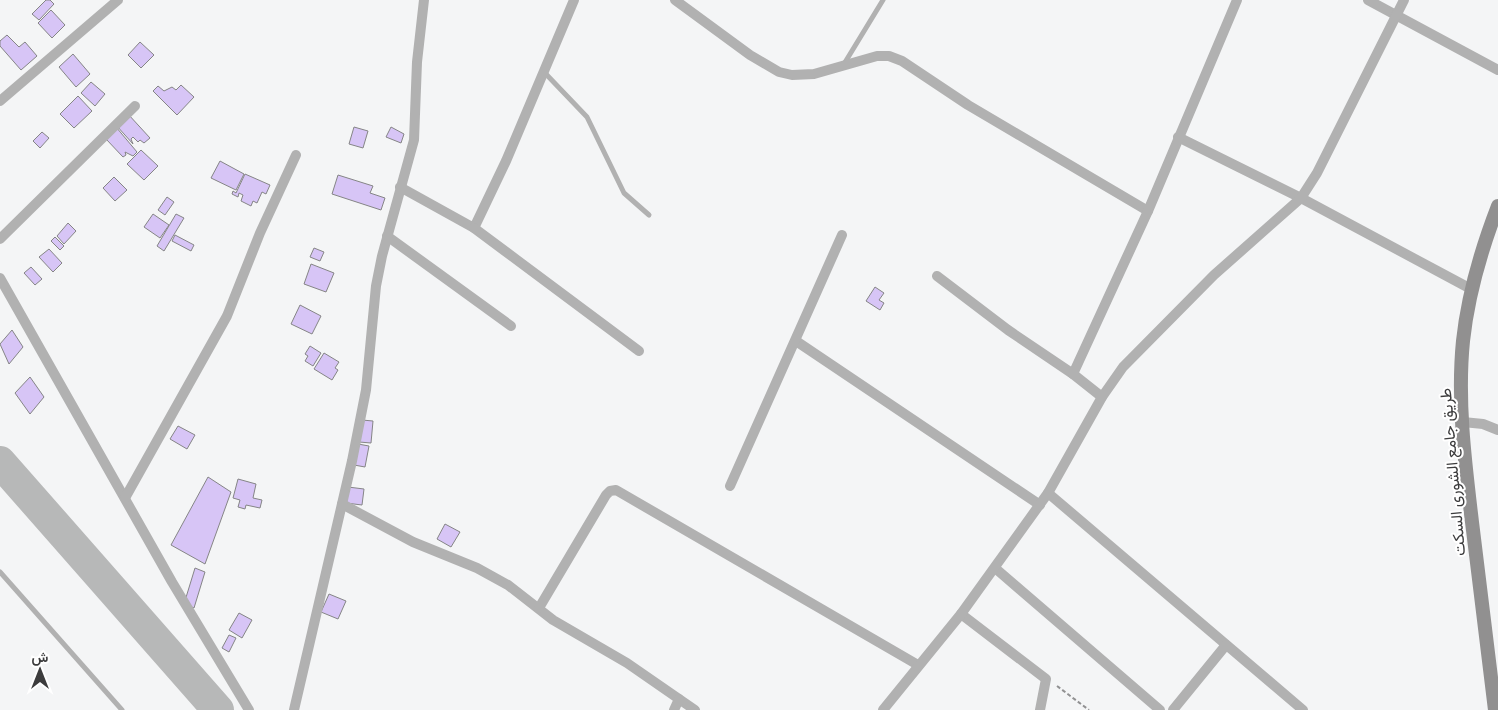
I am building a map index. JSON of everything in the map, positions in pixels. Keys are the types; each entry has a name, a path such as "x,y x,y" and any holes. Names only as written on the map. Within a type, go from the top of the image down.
{"main road":[{"name":"طريق جامع الشورى السكت","path":"1495,710 1467,476 1463,422 1463,342 1471,289 1481,253 1498,206"}],"street":[{"path":"0,101 118,0"},
{"path":"294,710 342,504 366,390 376,286 387,236 414,140 417,62 424,0"},
{"path":"474,228 506,161 574,0"},
{"path":"675,0 750,55 779,72 792,75 814,74 877,56 889,56 902,61 968,105 1148,211"},
{"path":"1073,374 1148,211 1237,0"},
{"path":"1368,0 1498,70"},
{"path":"883,710 961,614 1048,493 1102,397 1123,367 1154,333 1214,275 1301,198 1325,156 1404,0"},
{"path":"0,239 135,106"},
{"path":"1178,137 1301,198 1471,289"},
{"path":"125,498 233,305 256,241 296,155"},
{"path":"400,187 474,228 639,351"},
{"path":"730,486 842,235"},
{"path":"387,236 511,326"},
{"path":"937,276 1008,330 1073,374 1102,397"},
{"path":"0,278 220,664 249,710"},
{"path":"796,341 1040,504"},
{"path":"1463,422 1483,424 1498,430"},
{"path":"539,608 606,495 610,491 616,490 918,665"},
{"path":"1048,493 1303,710"},
{"path":"342,504 413,542 477,568 508,585 552,620 626,663 695,710"},
{"path":"995,568 1160,710"},
{"path":"961,614 1046,679 1040,710"},
{"path":"1173,710 1226,645"},
{"path":"674,710 679,699"}],"lane":[{"path":"843,67 883,0"},
{"path":"543,72 587,117 624,194 649,216"},
{"path":"0,572 122,710"}],"path":[{"path":"1046,679 1089,710"}],"building":[{"path":"46,0 50,0 54,4 39,20 32,14"},
{"path":"51,10 65,25 52,38 38,23"},
{"path":"7,35 19,47 25,42 37,56 21,70 0,46 0,41"},
{"path":"140,42 154,55 141,68 128,55"},
{"path":"73,54 90,74 76,87 59,67"},
{"path":"91,82 105,94 95,106 81,93"},
{"path":"181,85 194,97 177,115 153,91 158,86 164,91 172,87 176,90"},
{"path":"78,96 92,111 74,128 60,114"},
{"path":"128,114 150,138 144,143 140,140 138,142 133,137 131,139 133,144 116,125"},
{"path":"116,127 137,152 133,156 125,152 126,155 123,157 106,139"},
{"path":"354,127 368,131 363,148 349,144"},
{"path":"391,127 404,134 401,143 386,137"},
{"path":"42,132 49,138 40,148 33,141"},
{"path":"141,150 158,166 144,180 127,164"},
{"path":"220,161 244,174 236,190 211,178"},
{"path":"245,174 270,185 266,194 262,192 257,203 253,201 251,206 241,201 243,195 239,193 238,197 232,194 233,191 236,193"},
{"path":"338,175 373,186 370,193 385,198 381,210 332,194"},
{"path":"114,177 127,190 115,201 103,188"},
{"path":"167,197 174,202 165,215 158,210"},
{"path":"153,214 169,225 160,238 144,227"},
{"path":"176,214 184,218 164,251 157,246"},
{"path":"68,223 76,231 64,244 57,236"},
{"path":"175,235 194,245 191,251 172,241"},
{"path":"55,237 64,246 60,250 51,241"},
{"path":"314,248 324,252 320,261 310,257"},
{"path":"49,249 62,263 53,272 39,257"},
{"path":"311,264 334,273 326,292 304,284"},
{"path":"31,267 42,279 35,285 24,273"},
{"path":"875,287 884,293 879,300 884,303 880,310 866,301"},
{"path":"300,305 321,316 312,334 291,324"},
{"path":"12,330 23,347 9,364 0,344"},
{"path":"310,346 321,353 313,366 305,361 308,356 305,354"},
{"path":"324,353 339,362 335,368 338,370 332,380 314,369"},
{"path":"30,377 44,397 30,414 15,393"},
{"path":"362,420 373,421 371,443 359,442"},
{"path":"178,426 195,435 187,449 170,439"},
{"path":"358,444 369,446 365,467 354,465"},
{"path":"208,477 231,492 205,564 171,545"},
{"path":"238,479 256,484 253,498 262,500 260,508 246,505 245,509 238,507 240,500 233,498"},
{"path":"348,487 364,489 362,505 346,503"},
{"path":"445,524 460,532 451,547 437,539"},
{"path":"195,568 205,572 194,608 184,604"},
{"path":"329,594 346,601 338,619 321,612"},
{"path":"239,613 252,620 242,638 229,630"},
{"path":"229,635 236,638 229,652 222,648"}],"taxiway":[{"path":"0,462 218,710"}]}
